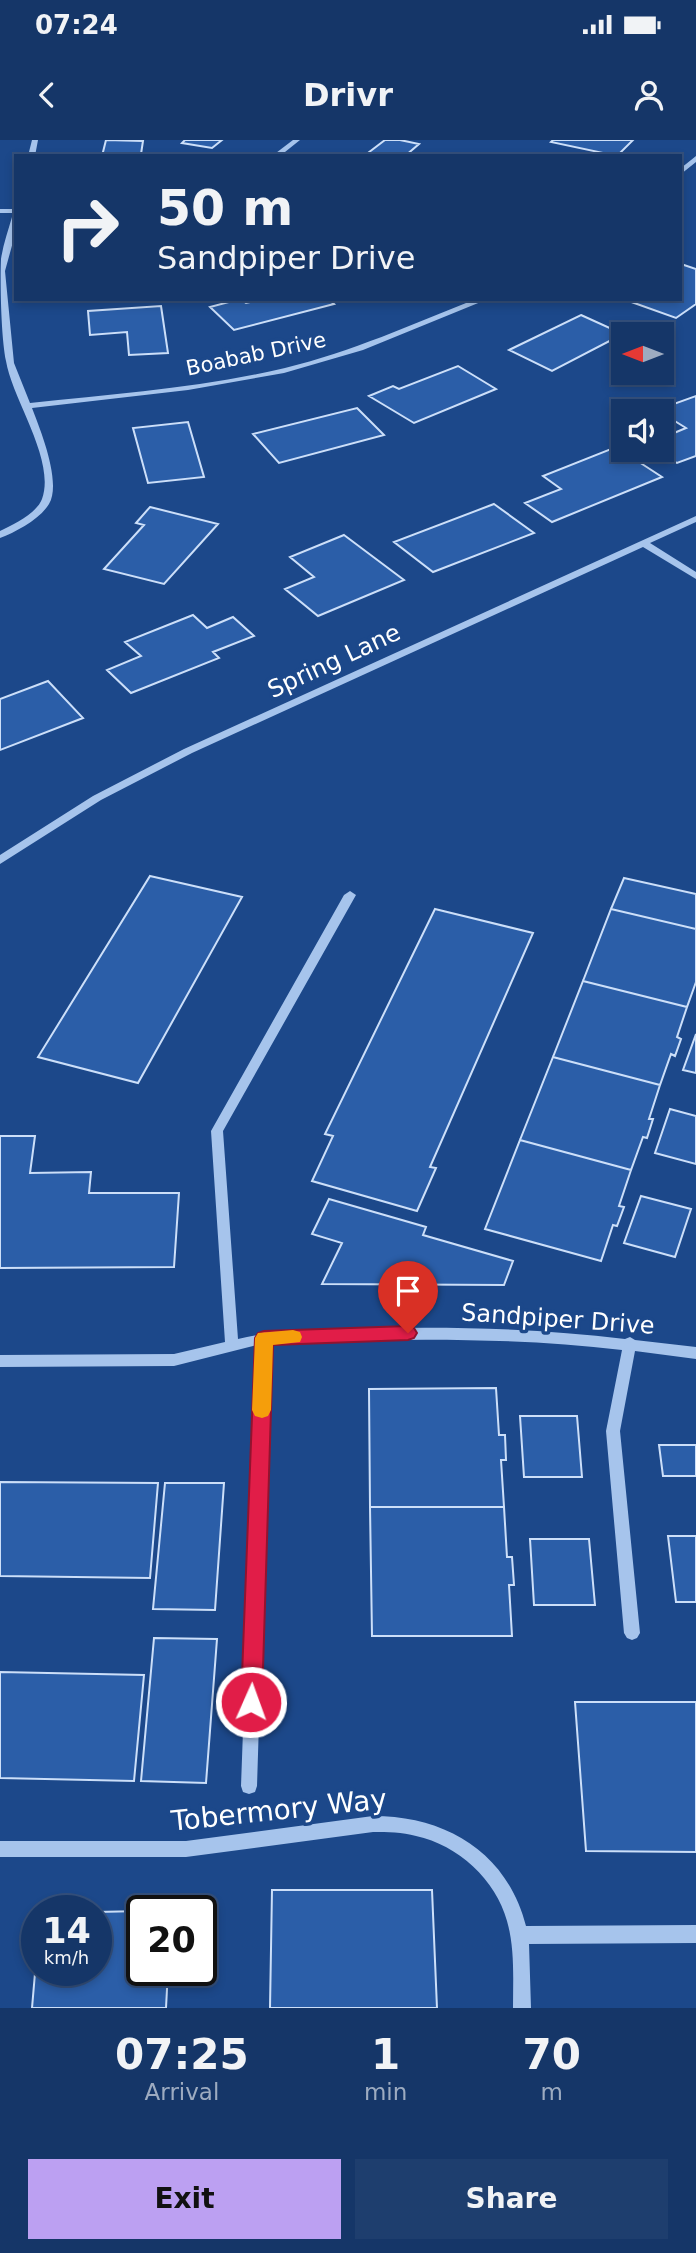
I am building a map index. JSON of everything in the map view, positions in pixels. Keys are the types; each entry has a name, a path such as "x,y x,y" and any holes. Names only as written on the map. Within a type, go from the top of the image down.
{"street":[{"path":"278,154 297,140"},
{"path":"682,171 696,158"},
{"path":"0,535 23,524 46,502 49,478 40,440 10,363 1,271 14,222"},
{"name":"Boabab Drive","path":"26,406 215,383 285,370 346,353 479,301"},
{"path":"0,364 10,363"},
{"name":"Spring Lane","path":"0,860 97,798 188,751 696,519"},
{"path":"643,543 696,576"},
{"path":"232,1347 217,1131 349,895"},
{"name":"Sandpiper Drive","path":"0,1361 174,1360 264,1338 408,1333 629,1343 696,1353"},
{"path":"248,1786 264,1338"},
{"path":"629,1343 613,1431 632,1633"},
{"name":"Tobermory Way","path":"0,1849 186,1849 373,1824 417,1825 440,1833 461,1846 481,1864 498,1886 512,1911 518,1935 522,2008"},
{"path":"518,1935 696,1934"}],"building":[{"path":"106,140 143,141 141,154 102,154"},
{"path":"185,140 222,140 212,148 182,143"},
{"path":"385,140 419,144 407,154 367,154"},
{"path":"553,140 633,140 619,154 551,142"},
{"path":"682,264 696,269 696,304 676,318 629,301 682,301"},
{"path":"232,301 330,301 334,304 234,330 210,307"},
{"path":"161,306 168,353 129,355 127,332 90,335 88,311"},
{"path":"581,315 611,329 611,340 552,371 509,350"},
{"path":"458,366 496,389 414,423 369,396 393,386 399,389"},
{"path":"696,396 696,456 677,463 674,461 674,433 686,428 674,421 674,404"},
{"path":"357,408 384,435 279,463 253,434"},
{"path":"188,422 204,477 148,483 133,428"},
{"path":"611,449 611,462 639,462 662,477 552,522 525,503 561,489 543,476"},
{"path":"494,504 534,533 433,572 394,542"},
{"path":"150,507 218,524 164,584 104,569 144,525 136,523"},
{"path":"344,535 404,580 318,616 285,589 314,577 290,557"},
{"path":"193,615 207,628 233,617 254,636 213,652 219,658 131,693 107,670 141,656 125,642"},
{"path":"48,681 83,718 0,750 0,699"},
{"path":"150,876 242,897 138,1083 38,1057"},
{"path":"624,878 696,894 696,929 611,909"},
{"path":"435,909 533,933 430,1167 436,1168 417,1211 312,1181 333,1136 325,1134"},
{"path":"611,909 696,929 696,982 687,1007 583,981"},
{"path":"583,981 687,1007 677,1037 681,1039 675,1056 671,1054 660,1085 553,1057"},
{"path":"696,1034 696,1073 683,1070"},
{"path":"553,1057 660,1085 649,1119 653,1119 647,1138 643,1137 631,1170 520,1140"},
{"path":"670,1109 696,1116 696,1164 655,1153"},
{"path":"0,1136 35,1136 30,1173 91,1172 89,1193 179,1193 174,1267 0,1268"},
{"path":"520,1140 631,1170 619,1206 624,1207 617,1226 613,1225 601,1261 485,1229"},
{"path":"641,1196 691,1209 675,1257 624,1243"},
{"path":"329,1199 426,1227 423,1235 513,1261 504,1285 322,1284 342,1243 312,1234"},
{"path":"496,1388 499,1435 505,1435 506,1460 501,1460 504,1507 370,1507 369,1389"},
{"path":"520,1416 577,1416 582,1477 524,1477"},
{"path":"659,1445 696,1445 696,1476 663,1476"},
{"path":"0,1482 158,1483 150,1578 0,1576"},
{"path":"165,1483 224,1483 215,1610 153,1609"},
{"path":"370,1507 504,1507 507,1557 512,1557 514,1585 509,1585 512,1636 372,1636"},
{"path":"668,1536 696,1536 696,1602 676,1602"},
{"path":"530,1539 589,1539 595,1605 534,1605"},
{"path":"154,1638 217,1639 206,1783 141,1781"},
{"path":"0,1672 144,1675 134,1781 0,1778"},
{"path":"575,1702 696,1702 696,1852 586,1851"},
{"path":"272,1890 432,1890 437,2008 270,2008"},
{"path":"126,1911 126,1986 167,1986 166,2008 32,2008 34,1986 112,1986 112,1912"}],"slow traffic":[{"path":"262,1410 264,1338 293,1337"}],"route":[{"path":"251,1702 264,1338 408,1333"}]}
